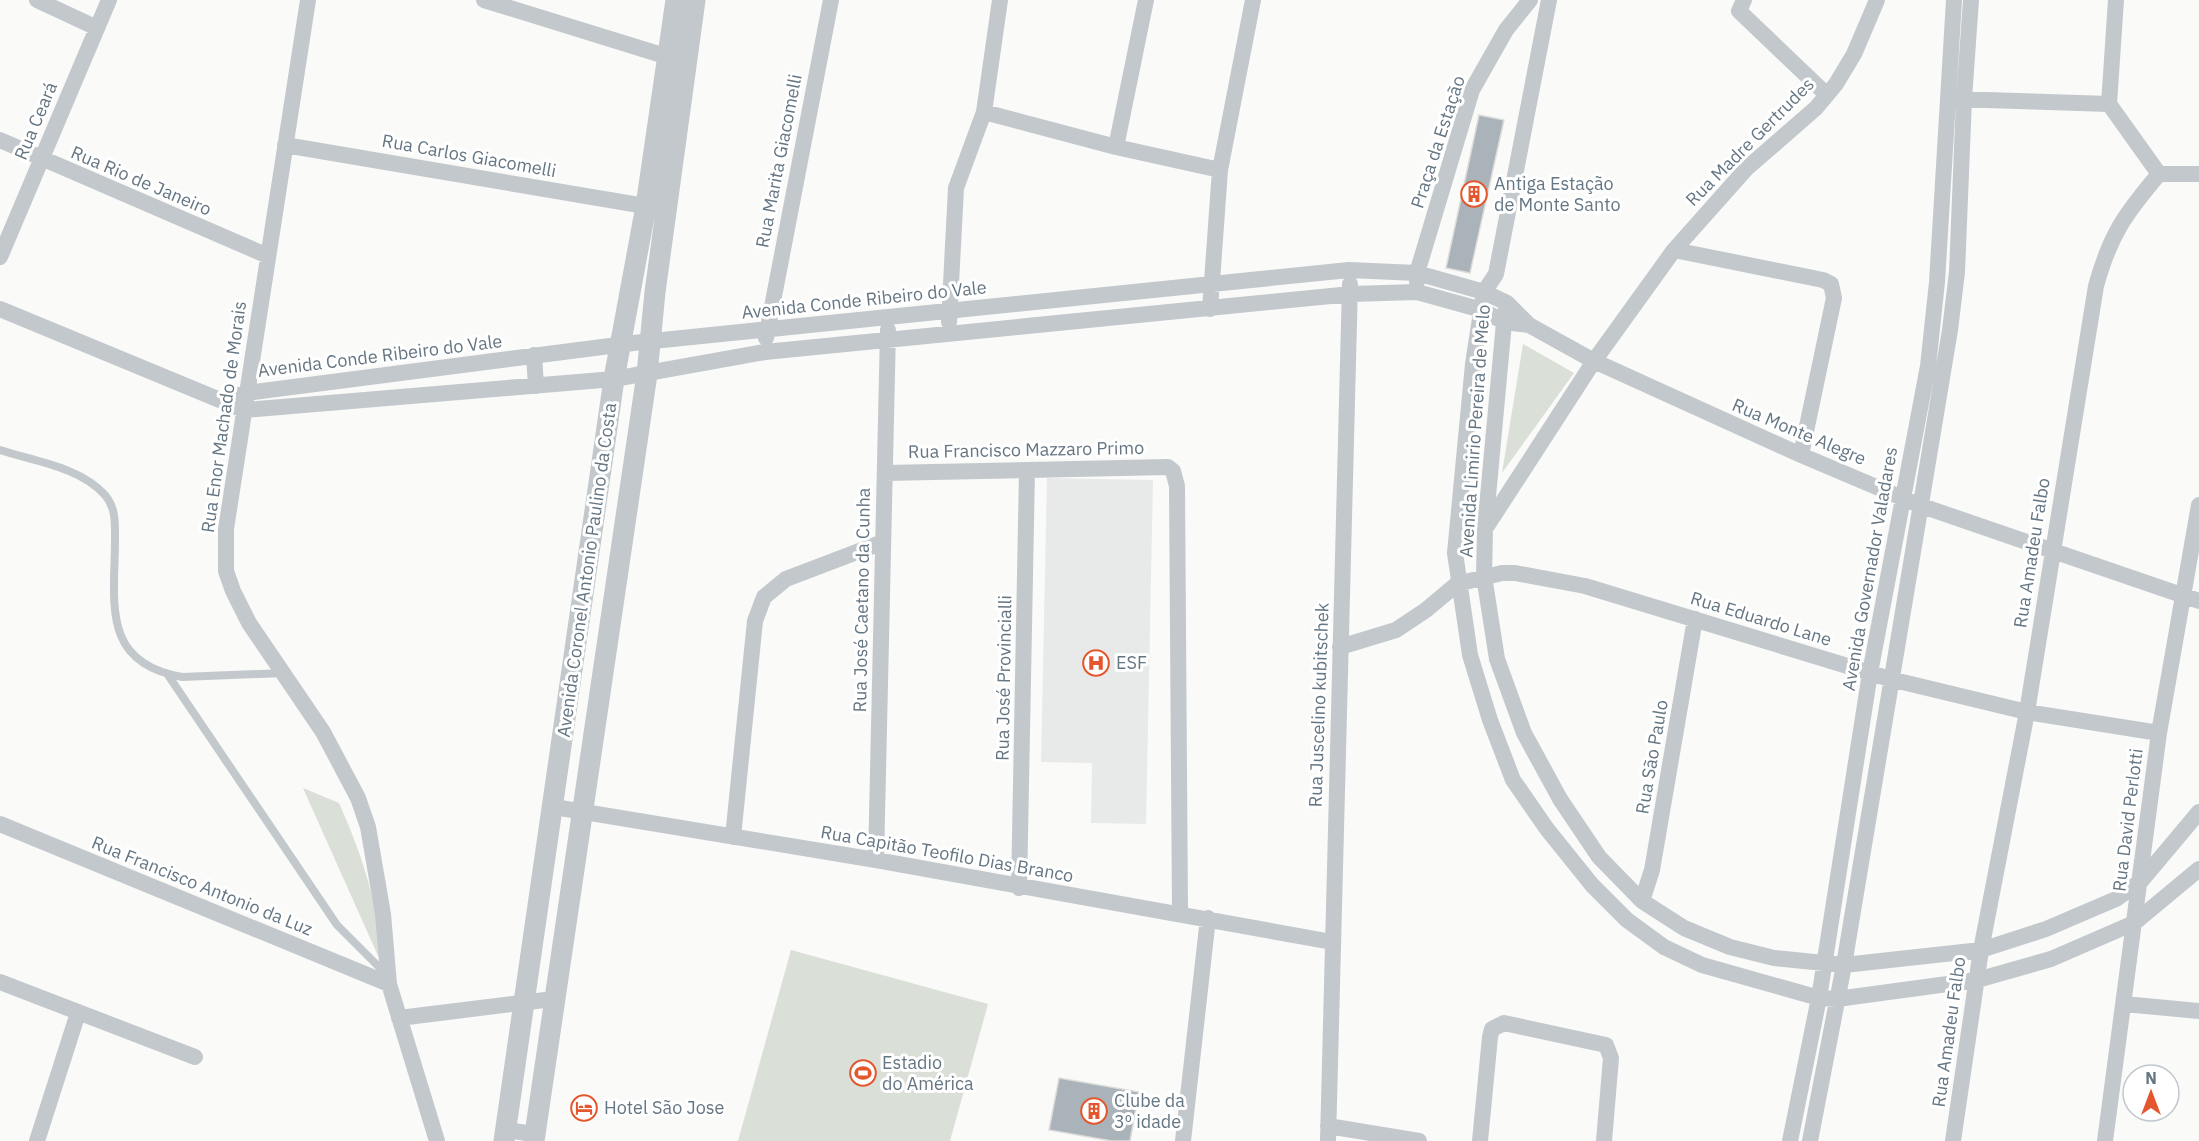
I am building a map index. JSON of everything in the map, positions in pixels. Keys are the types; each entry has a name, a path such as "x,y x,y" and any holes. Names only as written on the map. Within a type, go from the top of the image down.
{"street":[{"path":"37,0 97,28"},
{"name":"Rua Ceará","path":"0,257 109,0"},
{"name":"Rua Enor Machado de Morais","path":"308,0 226,529 226,571 249,623 323,732 358,798 368,827 383,914 389,980 437,1141"},
{"path":"484,0 677,60"},
{"name":"Avenida Coronel Antonio Paulino da Costa","path":"676,0 677,60"},
{"name":"Avenida Coronel Antonio Paulino da Costa","path":"535,1138 553,999 647,374 656,208 677,60 695,0"},
{"name":"Rua Marita Giacomelli","path":"765,352 766,329 831,0"},
{"path":"951,333 948,313 956,188 984,112 1000,0"},
{"path":"1116,147 1146,0"},
{"path":"1210,309 1210,283 1220,170 1253,0"},
{"name":"Praça da Estação","path":"1417,292 1417,273 1473,90 1506,30 1530,0"},
{"name":"Avenida Limirio Pereira de Melo","path":"1549,0 1496,274 1484,292 1472,375 1455,553 1457,584 1470,655 1490,720 1513,780 1547,829 1592,885 1627,920 1664,947 1702,965 1819,998 1837,999 1977,980 2051,959 2134,923 2199,869"},
{"path":"1744,0 1739,11 1827,95"},
{"name":"Rua Madre Gertrudes","path":"1485,529 1594,361 1674,249 1747,168 1816,108 1827,95 1854,54 1877,0"},
{"name":"Avenida Governador Valadares","path":"1810,1141 1844,965 1950,330 1959,240 1954,0"},
{"name":"Avenida Governador Valadares","path":"1790,1141 1819,998 1870,673 1928,366 1956,99 1971,0"},
{"path":"2116,0 2109,104 2158,174 2199,174"},
{"path":"1956,99 2109,104"},
{"path":"984,112 1116,147 1220,170"},
{"name":"Rua Rio de Janeiro","path":"0,140 41,160 268,256"},
{"name":"Rua Carlos Giacomelli","path":"285,145 656,208"},
{"name":"Rua Amadeu Falbo","path":"1953,1141 1981,950 2027,711 2096,286 2105,251 2120,222 2158,174"},
{"name":"Avenida Coronel Antonio Paulino da Costa","path":"505,1136 614,379 620,344 656,208"},
{"path":"1940,238 1959,240"},
{"path":"1674,249 1823,280 1831,284 1834,298 1801,456"},
{"name":"Avenida Conde Ribeiro do Vale","path":"221,400 246,393 620,344 948,313 1210,283 1349,270 1417,273 1484,292"},
{"name":"Rua Juscelino kubitschek","path":"1328,1134 1351,294 1349,270"},
{"name":"Avenida Limirio Pereira de Melo","path":"1496,274 1507,303 1485,529 1484,576 1497,659 1524,733 1560,799 1599,858 1642,901 1684,928 1731,947 1774,958 1844,965 1981,950 2046,929 2116,899 2141,881 2199,812"},
{"path":"0,309 244,411 614,379 765,352 1351,294 1417,292 1482,309"},
{"name":"Rua Monte Alegre","path":"1484,292 1507,303 1529,325 1594,361 1801,456 1919,505 2052,548 2192,599"},
{"name":"Rua Monte Alegre","path":"1482,309 1504,322 1529,325"},
{"name":"Rua José Caetano da Cunha","path":"876,860 887,319"},
{"path":"534,356 536,386"},
{"path":"425,370 426,395"},
{"name":"Rua Francisco Mazzaro Primo","path":"885,473 1168,467 1173,471 1177,486 1180,914"},
{"name":"Rua José Provincialli","path":"1019,888 1028,470"},
{"name":"Rua David Perlotti","path":"2105,1141 2159,733 2192,599 2199,506"},
{"path":"733,837 755,621 764,597 786,579 883,542"},
{"name":"Rua Eduardo Lane","path":"1457,584 1502,573 1542,576 1695,619 1890,679 2027,711 2159,733"},
{"path":"1340,647 1403,627 1457,584"},
{"name":"Rua São Paulo","path":"1642,901 1652,870 1695,619"},
{"name":"Rua Capitão Teofilo Dias Branco","path":"554,807 876,860 1019,888 1208,918 1332,942"},
{"name":"Rua Francisco Antonio da Luz","path":"0,824 389,980"},
{"path":"1183,1141 1208,918"},
{"path":"0,982 195,1057"},
{"path":"399,1018 553,999"},
{"path":"2124,1004 2199,1011"},
{"path":"37,1141 78,1013"},
{"path":"1480,1141 1492,1029 1504,1023 1606,1045 1611,1058 1604,1141"},
{"path":"1328,1134 1419,1141"},
{"path":"505,1136 535,1138"}],"lane":[{"path":"0,450 77,474 105,495 115,515 112,588 116,625 127,645 140,661 168,675 203,677 285,673"},
{"path":"168,675 337,925 389,980"}],"shaded area":[{"path":"1523,344 1574,373 1502,473"},
{"name":"ESF","path":"1047,478 1153,480 1146,824 1091,823 1092,763 1041,762"},
{"path":"303,788 339,803 363,864 377,922 383,967"},
{"name":"Estadio do América","path":"791,950 988,1004 950,1141 738,1141"}],"building":[{"name":"Antiga Estação de Monte Santo","path":"1479,115 1504,120 1470,273 1446,268"},
{"name":"Clube da 3º idade","path":"1059,1078 1139,1092 1130,1141 1112,1141 1049,1130"}],"place":[{"name":"Antiga Estação de Monte Santo","path":"1474,194"},
{"name":"ESF","path":"1096,663"},
{"name":"Estadio do América","path":"863,1073"},
{"name":"Hotel São Jose","path":"584,1108"},
{"name":"Clube da 3º idade","path":"1094,1111"}]}
